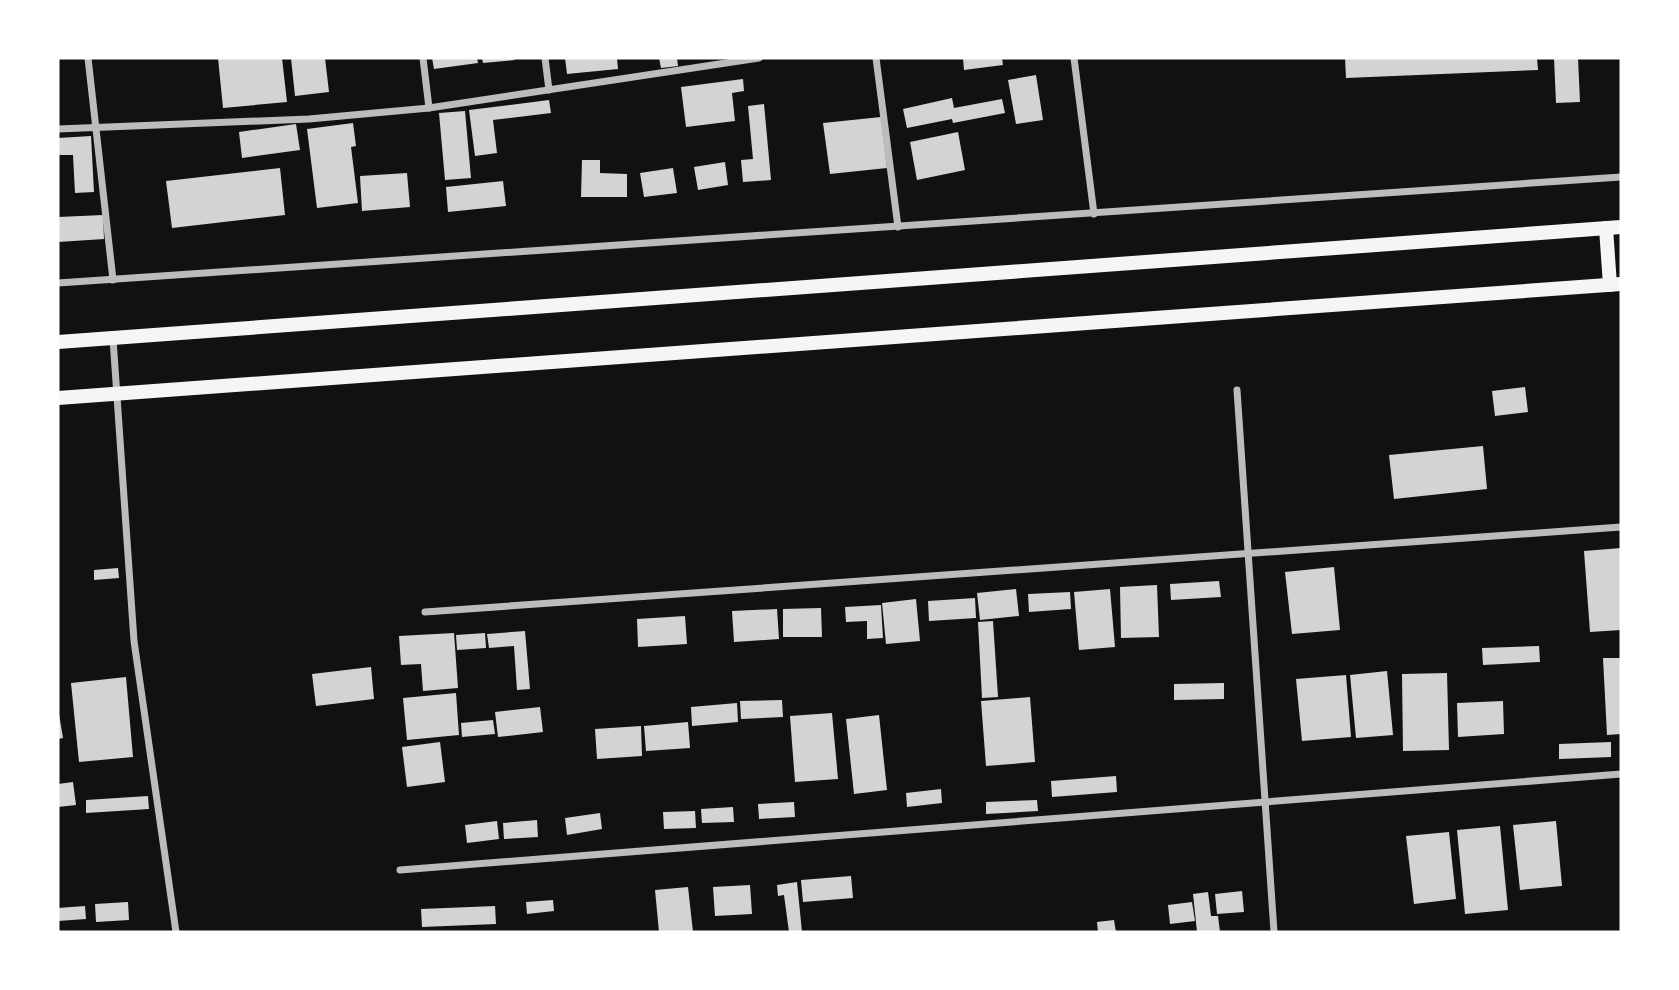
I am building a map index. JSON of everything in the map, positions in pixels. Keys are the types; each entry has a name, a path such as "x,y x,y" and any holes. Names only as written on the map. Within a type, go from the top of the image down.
{"main road":[{"path":"58,342 1614,228 1616,285 58,398"}],"street":[{"path":"88,58 113,279"},
{"path":"423,58 429,108"},
{"path":"545,58 549,90"},
{"path":"58,129 309,119 429,108 760,58"},
{"path":"876,58 898,227"},
{"path":"1074,58 1094,214"},
{"path":"58,283 1621,177"},
{"path":"113,339 134,641 176,932"},
{"path":"1237,390 1274,932"},
{"path":"425,612 1248,556 1621,527"},
{"path":"400,870 1621,774"}],"building":[{"path":"218,58 282,58 287,102 223,108"},
{"path":"291,58 325,58 329,92 295,96"},
{"path":"432,58 477,58 478,63 434,69"},
{"path":"482,58 514,58 515,60 483,63"},
{"path":"565,58 617,58 618,69 567,74"},
{"path":"659,58 677,58 678,66 661,68"},
{"path":"963,58 1002,58 1003,65 964,70"},
{"path":"1345,58 1537,58 1538,70 1346,78"},
{"path":"1554,58 1578,58 1580,102 1556,103"},
{"path":"1036,75 1043,120 1016,124 1008,80"},
{"path":"743,79 744,91 732,93 735,121 686,127 681,87"},
{"path":"952,98 954,108 1002,99 1005,113 907,128 903,109"},
{"path":"549,100 551,113 493,120 497,153 475,156 469,110"},
{"path":"764,104 771,180 743,182 741,160 753,159 748,106"},
{"path":"465,111 471,178 445,180 439,113"},
{"path":"881,117 887,168 830,174 823,123"},
{"path":"353,123 356,146 351,147 358,203 317,208 307,129"},
{"path":"296,124 300,150 242,158 239,132"},
{"path":"958,132 965,170 917,180 910,142"},
{"path":"91,136 94,192 75,193 73,155 58,155 58,138"},
{"path":"582,160 600,160 600,173 627,174 627,197 581,197"},
{"path":"725,162 728,185 698,190 694,167"},
{"path":"280,168 285,215 172,228 166,181"},
{"path":"673,168 677,193 644,197 640,173"},
{"path":"407,173 410,207 362,211 360,176"},
{"path":"503,181 506,206 448,212 446,187"},
{"path":"103,215 104,239 58,242 58,217"},
{"path":"1525,387 1528,412 1495,416 1492,391"},
{"path":"1483,446 1487,489 1394,499 1389,455"},
{"path":"1621,548 1621,630 1590,632 1584,551"},
{"path":"1334,567 1340,630 1292,634 1285,572"},
{"path":"118,568 119,578 94,580 94,570"},
{"path":"1219,581 1221,597 1171,600 1170,584"},
{"path":"1157,585 1159,637 1121,638 1120,587"},
{"path":"1016,589 1019,616 980,620 977,593"},
{"path":"1110,589 1115,647 1079,650 1074,592"},
{"path":"1070,592 1071,609 1029,612 1028,594"},
{"path":"975,598 976,618 929,621 928,601"},
{"path":"916,599 920,641 886,644 882,603"},
{"path":"881,605 883,638 867,639 867,621 846,622 845,607"},
{"path":"821,608 822,637 783,637 783,609"},
{"path":"777,609 779,639 734,642 732,611"},
{"path":"685,616 687,644 638,647 637,619"},
{"path":"993,621 998,697 982,698 978,622"},
{"path":"525,631 530,689 517,690 514,646 489,648 487,634"},
{"path":"454,633 458,688 423,691 421,664 401,665 399,636"},
{"path":"485,633 486,648 457,650 456,635"},
{"path":"1539,646 1540,662 1483,665 1482,648"},
{"path":"1603,658 1621,658 1621,734 1607,735"},
{"path":"371,667 374,699 316,706 312,674"},
{"path":"1387,671 1393,735 1356,738 1350,675"},
{"path":"1447,673 1449,750 1403,751 1402,674"},
{"path":"1346,675 1351,737 1302,741 1296,679"},
{"path":"126,677 133,757 79,762 71,683"},
{"path":"1224,683 1224,699 1174,700 1174,684"},
{"path":"456,693 459,735 407,740 403,698"},
{"path":"1030,697 1035,762 986,766 981,701"},
{"path":"782,700 783,717 741,719 740,701"},
{"path":"1503,701 1504,734 1458,737 1457,703"},
{"path":"737,703 738,722 692,726 691,707"},
{"path":"540,707 543,732 498,737 495,712"},
{"path":"58,708 63,738 58,739"},
{"path":"832,713 838,779 795,782 790,716"},
{"path":"879,715 887,790 854,794 846,719"},
{"path":"493,720 495,734 462,737 461,723"},
{"path":"688,722 690,748 646,751 644,726"},
{"path":"641,726 642,756 597,759 595,729"},
{"path":"440,742 445,782 407,787 402,747"},
{"path":"1611,742 1611,757 1559,759 1559,744"},
{"path":"1116,776 1117,792 1052,797 1051,781"},
{"path":"73,782 76,805 58,807 58,784"},
{"path":"941,789 942,803 907,807 906,793"},
{"path":"148,796 149,809 86,813 86,800"},
{"path":"1037,800 1038,811 986,814 986,802"},
{"path":"794,802 795,817 759,819 758,804"},
{"path":"733,807 734,822 702,823 701,809"},
{"path":"695,811 696,828 664,829 663,812"},
{"path":"600,813 602,829 567,835 565,818"},
{"path":"537,820 538,837 504,839 503,823"},
{"path":"497,821 499,839 467,843 465,825"},
{"path":"1556,821 1562,886 1520,890 1513,825"},
{"path":"1500,826 1508,910 1465,914 1457,830"},
{"path":"1449,832 1456,899 1414,904 1406,836"},
{"path":"851,876 853,898 803,902 801,880"},
{"path":"797,882 802,932 789,932 784,895 778,896 777,885"},
{"path":"750,885 752,914 715,916 713,887"},
{"path":"688,887 693,932 659,932 655,890"},
{"path":"1242,891 1244,912 1217,914 1215,894"},
{"path":"1208,892 1211,916 1218,916 1220,932 1197,932 1193,894"},
{"path":"553,900 554,911 527,914 526,902"},
{"path":"128,902 129,920 96,922 95,904"},
{"path":"1192,902 1195,921 1170,924 1168,905"},
{"path":"85,906 86,919 58,921 58,908"},
{"path":"495,906 496,924 422,927 421,909"},
{"path":"1114,920 1116,932 1098,932 1097,922"}]}
